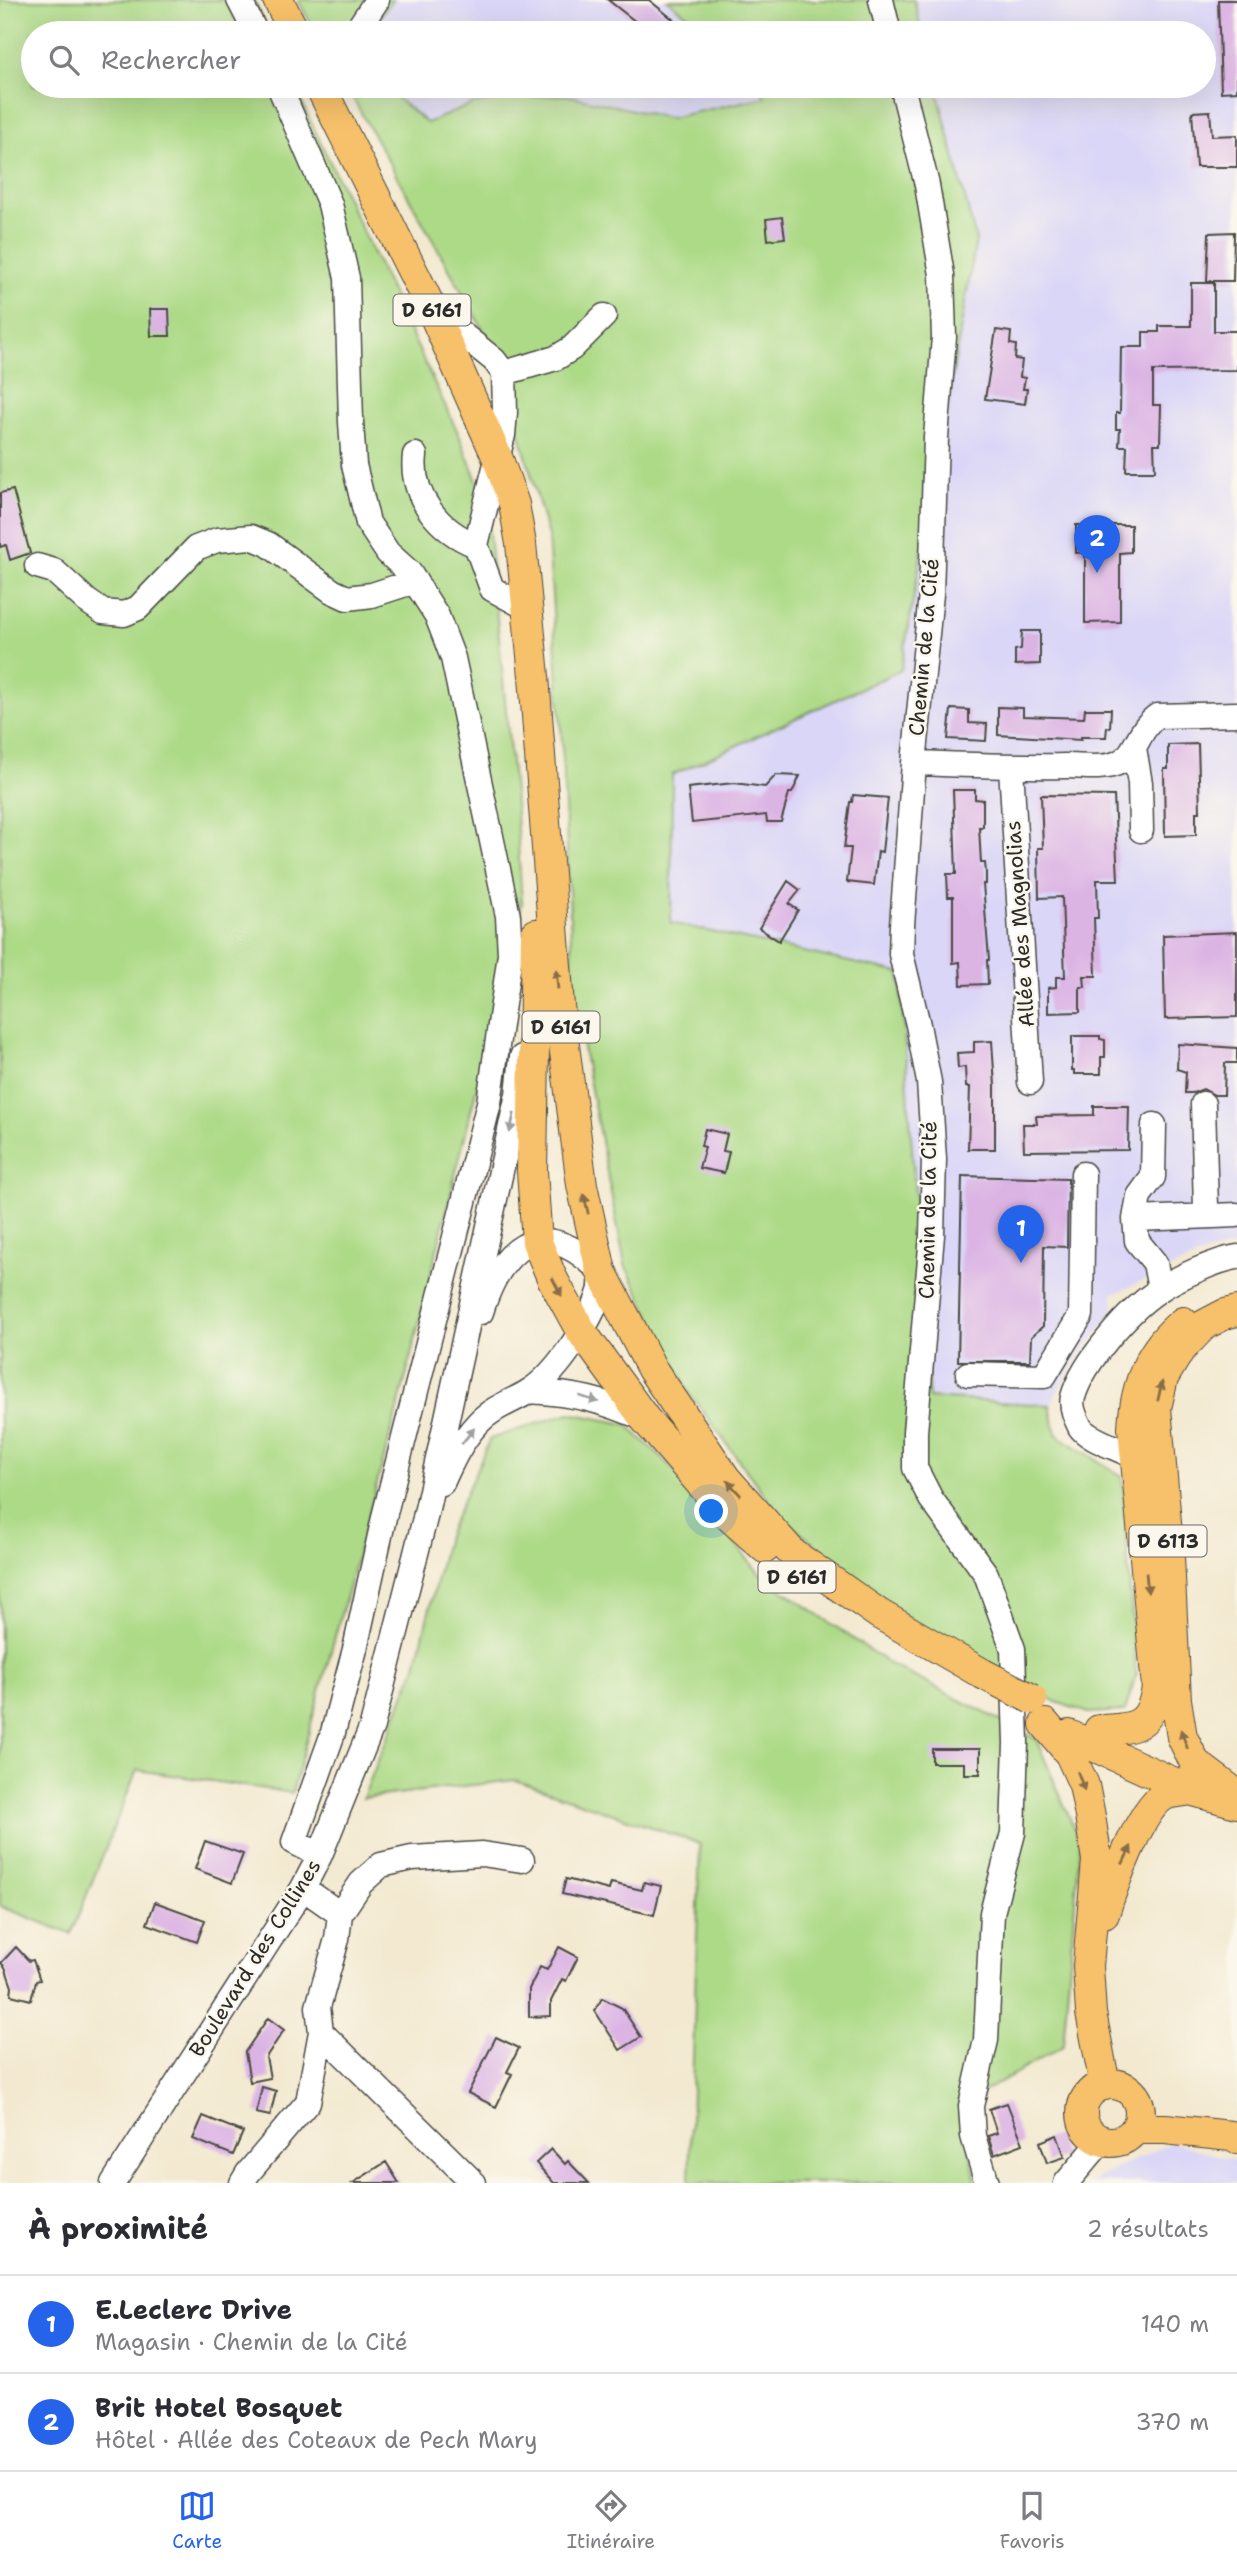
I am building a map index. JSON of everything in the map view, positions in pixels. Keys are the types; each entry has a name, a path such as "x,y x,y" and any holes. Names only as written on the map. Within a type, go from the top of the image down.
{"main road":[{"path":"278,0 289,21"},
{"name":"D 6161","path":"326,98 432,310 498,458 514,504 527,608 559,1006 582,1185 601,1271 652,1369 726,1479 793,1554 879,1614 1035,1713 1190,1790"},
{"name":"D 6161","path":"540,780 532,1171 537,1241 552,1279 581,1331 645,1419 729,1516 799,1579 867,1629 984,1682"},
{"name":"D 6113","path":"1234,1794 1195,1763 1182,1737 1176,1700 1169,1557 1144,1440 1134,1407 1140,1380 1152,1355 1167,1335 1188,1318 1237,1297"},
{"name":"D 6113","path":"1099,1730 1127,1730 1142,1721 1154,1706 1157,1687 1144,1440 1163,1378 1179,1351 1204,1325 1237,1311"},
{"path":"1035,1713 1070,1754 1084,1785 1090,1815 1097,1860 1088,1966 1091,2013 1105,2085"},
{"name":"D 6161","path":"1035,1713 1099,1730 1234,1794"},
{"path":"1088,1966 1113,1883 1149,1810 1164,1795 1190,1790 1234,1794"},
{"path":"1105,2085 1113,2085 1129,2091 1137,2117 1129,2136 1114,2142 1097,2138 1089,2132 1082,2114 1089,2095 1105,2085"},
{"path":"1137,2117 1159,2114 1196,2122 1237,2122"},
{"path":"1137,2117 1165,2129 1231,2136 1237,2139"}],"street":[{"path":"239,0 250,21"},
{"path":"263,21 266,0"},
{"path":"363,21 377,0"},
{"path":"881,0 886,21"},
{"path":"284,98 330,204 347,278 354,465 368,523 388,553 409,572 437,616 453,659 508,916 510,954 489,1102 385,1513 355,1649 332,1735 294,1842 320,1855"},
{"name":"Chemin de la Cité","path":"905,98 927,185 942,275 944,337 936,438 931,594 914,763 901,954 929,1082 934,1159 932,1235 915,1432 915,1468 931,1499 986,1574 1013,1649 1016,1743 1013,1833 992,1913 986,2040 971,2106 973,2136 987,2183"},
{"path":"432,310 494,360 504,373 505,412 498,458 476,545 492,589 527,608"},
{"path":"504,373 556,358 572,348 604,316"},
{"path":"415,455 413,470 421,497 440,523 460,539 476,545"},
{"path":"37,566 54,570 103,612 124,614 138,608 196,548 217,540 251,537 259,540 332,591 347,598 372,595 415,581"},
{"path":"914,763 1011,767 1104,766 1119,763 1134,748 1146,723 1157,716 1237,714"},
{"path":"1134,748 1140,783 1141,830"},
{"name":"Allée des Magnolias","path":"1011,767 1030,1082"},
{"path":"425,1518 518,1094 536,934"},
{"path":"1202,1104 1206,1208 1225,1216"},
{"path":"1154,1125 1153,1177 1139,1196 1135,1219 1138,1241 1155,1263 1160,1289"},
{"path":"968,1374 1044,1376 1081,1315 1083,1174"},
{"path":"1135,1219 1225,1216"},
{"path":"425,1518 459,1447 480,1421 503,1403 529,1391 549,1376 581,1331 600,1292 601,1271 569,1247 548,1241 537,1241 516,1250 501,1266 484,1302 471,1340 459,1356"},
{"path":"1144,1440 1085,1433 1074,1414 1072,1398 1093,1356 1143,1302 1160,1289 1224,1259 1237,1257"},
{"path":"1067,1338 1093,1356"},
{"path":"529,1391 572,1394 620,1408 645,1419"},
{"name":"Boulevard des Collines","path":"113,2183 303,1888 320,1855 372,1726 425,1518"},
{"path":"242,2183 308,2102 321,2032 318,2007 337,1939 340,1914 361,1882 382,1865 412,1858 482,1854 522,1860"},
{"path":"303,1888 340,1914"},
{"path":"321,2032 483,2180"},
{"path":"1068,2182 1094,2150 1097,2138"}],"shaded area":[{"path":"393,0 667,0 695,21 377,21"},
{"path":"914,0 1237,0 1237,1248 1230,1247 1206,1253 1113,1294 1114,1309 1060,1386 1050,1405 929,1398 671,923 671,775 901,670 976,240 939,98 1216,98 1216,21 919,21"},
{"path":"397,98 536,98 473,104 427,123"},
{"path":"580,98 761,98 669,118"},
{"path":"1172,2142 1237,2161 1237,2183 1091,2183 1101,2176"}],"green space":[{"path":"0,0 254,0 264,21 21,21 21,98 300,98 459,435 486,504 522,903 401,1396 292,1793 137,1770 71,1934 0,1906"},
{"path":"298,0 393,0 377,21 309,21"},
{"path":"667,0 914,0 919,21 695,21"},
{"path":"353,98 397,98 427,123 473,104 515,98 579,98 669,118 760,98 939,98 976,240 901,670 672,775 671,923 900,973 929,1398 1050,1405 1056,1434 1122,1476 1136,1675 1125,1711 1088,1713 1056,1702 907,1618 780,1516 690,1394 625,1265 574,1002 562,742 548,536 499,358"},
{"path":"569,1413 626,1424 672,1468 760,1574 891,1665 1036,1739 1080,1842 1063,2046 962,2104 976,2183 689,2183 700,1844 515,1780 363,1798 416,1666 447,1536 490,1439"}],"building":[{"path":"608,0 649,0 675,21 635,21"},
{"path":"1218,0 1237,0 1237,91 1221,92"},
{"path":"1210,111 1212,136 1237,135 1237,167 1196,167 1192,112"},
{"path":"782,217 785,238 768,240 766,219"},
{"path":"1234,232 1233,281 1207,281 1209,233"},
{"path":"1191,283 1214,283 1214,331 1237,331 1237,370 1153,371 1153,405 1161,405 1160,444 1154,444 1155,471 1126,471 1127,446 1119,446 1120,429 1116,429 1116,413 1120,413 1121,347 1143,347 1143,332 1159,332 1159,326 1191,326"},
{"path":"150,309 169,309 170,336 151,336"},
{"path":"996,330 1011,332 1010,344 1016,345 1015,359 1022,360 1020,377 1025,378 1025,404 985,399"},
{"path":"13,490 30,553 10,560 6,545 0,547 0,493"},
{"path":"1076,525 1131,525 1131,552 1120,553 1120,622 1085,623 1085,552 1076,553"},
{"path":"1022,631 1040,631 1040,664 1015,665 1015,650 1021,649"},
{"path":"998,707 1023,708 1023,716 1084,718 1085,709 1111,709 1110,728 1107,727 1106,737 1081,737 1081,740 998,735"},
{"path":"951,709 969,710 969,723 987,724 986,741 948,739"},
{"path":"1198,744 1200,812 1196,812 1196,835 1165,836 1164,769 1168,769 1168,745"},
{"path":"776,775 800,776 792,793 789,793 781,822 767,822 766,815 692,823 688,788 734,783 765,787"},
{"path":"953,790 975,790 975,799 983,800 983,827 979,827 981,863 985,863 986,873 986,884 983,884 989,960 988,984 961,985 960,962 953,963 953,897 948,897 947,874 956,874"},
{"path":"853,795 888,798 882,852 878,851 874,885 847,882 851,848 844,848"},
{"path":"1041,795 1114,796 1118,880 1097,880 1098,918 1094,918 1096,976 1084,976 1085,987 1080,987 1080,1012 1048,1013 1048,988 1056,987 1056,977 1065,977 1062,897 1039,898 1038,848 1043,848"},
{"path":"788,881 800,890 789,904 798,910 779,941 759,928"},
{"path":"1237,932 1237,1017 1165,1019 1163,935"},
{"path":"1072,1036 1100,1036 1100,1039 1105,1040 1101,1074 1074,1074"},
{"path":"992,1041 995,1149 968,1149 970,1087 966,1087 965,1067 958,1068 957,1053 974,1052 974,1042"},
{"path":"1178,1044 1237,1048 1237,1063 1225,1063 1224,1095 1214,1095 1203,1089 1185,1093 1186,1072 1177,1069"},
{"path":"1094,1106 1129,1106 1128,1150 1024,1151 1023,1124 1037,1124 1036,1116 1094,1115"},
{"path":"705,1129 727,1134 723,1151 729,1152 724,1173 699,1168 705,1147 701,1146"},
{"path":"962,1176 1068,1179 1067,1247 1044,1246 1043,1326 1031,1337 1030,1361 958,1361"},
{"path":"932,1749 980,1749 980,1774 964,1774 964,1763 932,1763"},
{"path":"205,1841 243,1854 232,1883 195,1869"},
{"path":"566,1879 609,1890 611,1883 642,1890 644,1882 661,1886 654,1915 562,1894"},
{"path":"155,1902 205,1920 197,1942 147,1924"},
{"path":"16,1947 29,1961 33,1960 40,1980 36,1981 31,2000 11,1995 12,1987 1,1963"},
{"path":"559,1947 578,1957 566,1981 562,1979 551,2001 551,2016 529,2017 529,1989 540,1967 547,1970"},
{"path":"602,1998 622,2008 641,2037 620,2050 595,2011"},
{"path":"268,2018 284,2030 266,2057 270,2078 250,2082 245,2052"},
{"path":"496,2037 519,2048 507,2072 512,2074 496,2107 468,2093"},
{"path":"262,2087 276,2091 270,2116 256,2113"},
{"path":"1007,2103 1023,2144 994,2155 988,2136 997,2133 989,2109"},
{"path":"203,2116 243,2132 233,2155 193,2139"},
{"path":"1057,2135 1065,2157 1047,2163 1040,2142"},
{"path":"551,2149 565,2164 568,2161 589,2183 554,2183 536,2163"},
{"path":"386,2162 399,2183 353,2183"}],"place":[{"name":"Brit Hotel Bosquet","path":"1097,573"},
{"name":"E.Leclerc Drive","path":"1021,1263"}]}
